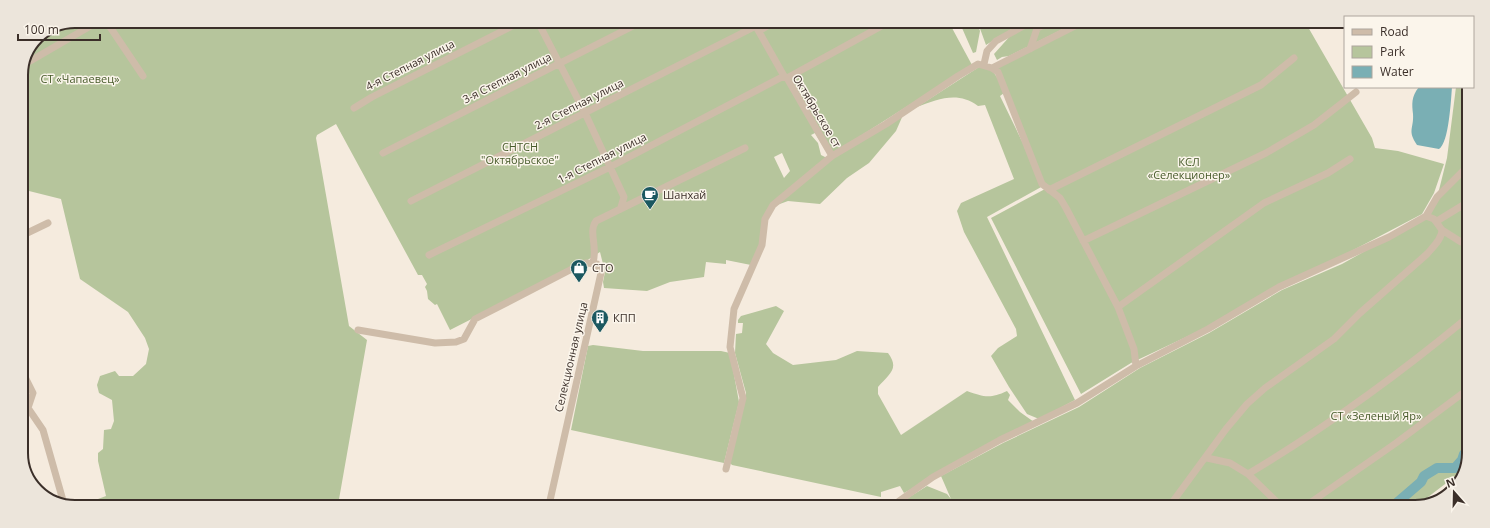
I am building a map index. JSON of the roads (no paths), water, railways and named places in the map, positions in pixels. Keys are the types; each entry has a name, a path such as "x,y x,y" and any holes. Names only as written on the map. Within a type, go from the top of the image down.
{"street":[{"path":"31,60 87,28"},
{"path":"111,28 143,76"},
{"name":"4-я Степная улица","path":"354,108 372,97 508,28"},
{"path":"541,28 586,113 624,197 621,207"},
{"name":"3-я Степная улица","path":"383,153 629,28"},
{"name":"2-я Степная улица","path":"411,201 753,28"},
{"name":"Октябрьское ст","path":"758,28 785,77 832,156"},
{"name":"1-я Степная улица","path":"429,255 610,167 878,28"},
{"path":"984,64 987,51 996,41 1020,28"},
{"path":"1030,49 1037,28"},
{"path":"992,68 1071,28"},
{"path":"1050,190 1261,85 1294,58"},
{"path":"726,469 743,398 730,347 734,309 762,245 765,219 773,206 832,156 886,124 978,64 984,64 998,72 1042,184 1060,198 1118,307 1134,349 1136,366"},
{"path":"1083,241 1266,153 1314,125 1356,92"},
{"path":"358,330 435,343 456,342 464,339 475,319 570,270 586,263 593,262 596,248 592,236 593,225 596,221 621,207 745,148"},
{"path":"1118,307 1264,203 1328,173 1350,159"},
{"path":"902,500 933,477 1000,440 1077,403 1136,366 1208,329 1279,287 1389,237 1426,216 1437,197 1462,172"},
{"path":"1436,221 1462,206"},
{"path":"1426,216 1436,221 1442,230 1462,242"},
{"path":"28,233 48,223"},
{"path":"1174,500 1207,458 1226,429 1247,404 1265,388 1334,338 1427,254 1436,244 1442,234 1442,230"},
{"name":"Селекционная улица","path":"550,500 601,273 599,265 593,262"},
{"path":"1248,474 1286,451 1353,406 1414,362 1462,322"},
{"path":"28,383 33,393 28,408 43,430 62,498"},
{"path":"1314,500 1396,443 1462,394"},
{"path":"1207,458 1230,463 1248,474 1275,500"}],"water":[{"path":"1418,88 1452,88 1447,130 1445,138 1439,149 1417,145 1412,136 1412,107 1415,94"}],"waterway":[{"path":"1400,500 1421,482 1424,476 1437,468 1455,468 1461,461"}],"place":[{"name":"Шанхай","path":"650,210"},
{"name":"СТО","path":"579,283"},
{"name":"КПП","path":"600,333"}],"park label":[{"name":"СТ «Чапаевец»","path":"80,79"},
{"name":"СНТСН \"Октябрьское\"","path":"520,153"},
{"name":"КСЛ «Селекционер»","path":"1189,168"},
{"name":"СТ «Зеленый Яр»","path":"1376,416"}]}
